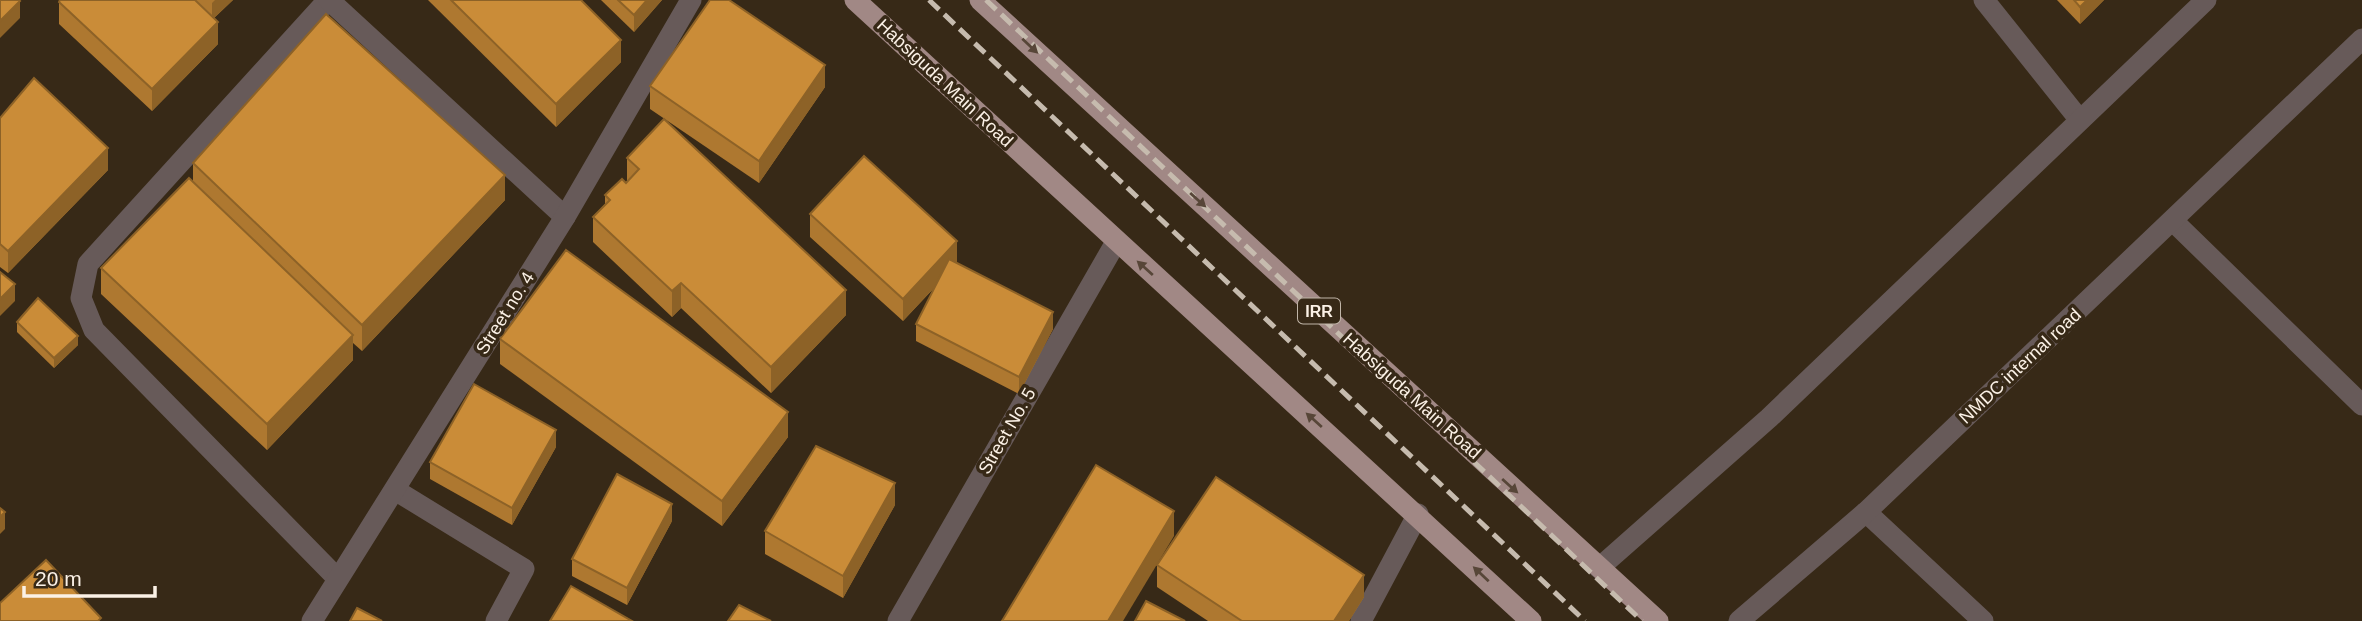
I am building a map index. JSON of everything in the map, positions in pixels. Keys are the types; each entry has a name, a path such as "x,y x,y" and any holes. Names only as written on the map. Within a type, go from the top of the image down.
{"main road":[{"name":"Habsiguda Main Road","path":"855,0 1116,242 1418,514 1531,621"},
{"name":"Habsiguda Main Road","path":"980,0 1658,621"}],"street":[{"path":"337,578 94,330 81,298 88,264 328,0 565,217"},
{"name":"Street no. 4","path":"312,621 565,217 691,0"},
{"path":"1984,0 2080,119"},
{"path":"1599,568 1769,418 2206,0"},
{"name":"NMDC internal road","path":"1739,621 1866,512 2362,38"},
{"path":"2174,220 2362,405"},
{"name":"Street No. 5","path":"898,621 1116,242"},
{"path":"395,490 524,569 496,621"},
{"path":"1866,512 1983,621"},
{"path":"1361,621 1418,514"}],"building":[{"path":"0,0 20,1 0,21"},
{"path":"195,0 218,22 152,89 59,2"},
{"path":"451,0 581,0 621,40 556,104"},
{"path":"618,0 647,0 634,15"},
{"path":"710,0 729,0 825,65 759,161 650,86"},
{"path":"2074,0 2087,0 2080,7"},
{"path":"326,14 505,175 362,325 193,163"},
{"path":"34,78 108,148 8,251 0,244 0,118"},
{"path":"664,119 846,290 771,367 681,283 672,291 593,217 610,200 605,195 622,179 626,183 639,169 627,158"},
{"path":"864,156 957,241 903,299 810,214"},
{"path":"189,178 353,335 267,424 101,268"},
{"path":"566,250 788,412 722,501 500,339"},
{"path":"949,259 1053,312 1019,377 916,324"},
{"path":"0,272 15,284 0,299"},
{"path":"38,298 78,336 54,358 17,322"},
{"path":"474,384 556,430 512,508 430,462"},
{"path":"816,446 895,483 843,576 765,531"},
{"path":"1096,465 1174,511 1108,621 1002,621"},
{"path":"617,474 672,504 627,588 572,559"},
{"path":"1216,477 1364,575 1334,621 1242,621 1157,565"},
{"path":"46,560 101,618 98,621 0,621 0,603"},
{"path":"571,586 632,621 550,621"},
{"path":"1146,601 1185,621 1135,621"},
{"path":"739,605 771,621 728,621"},
{"path":"357,608 382,621 350,621"}],"railway":[{"path":"929,0 1585,621"},
{"path":"986,0 1642,621"}]}
